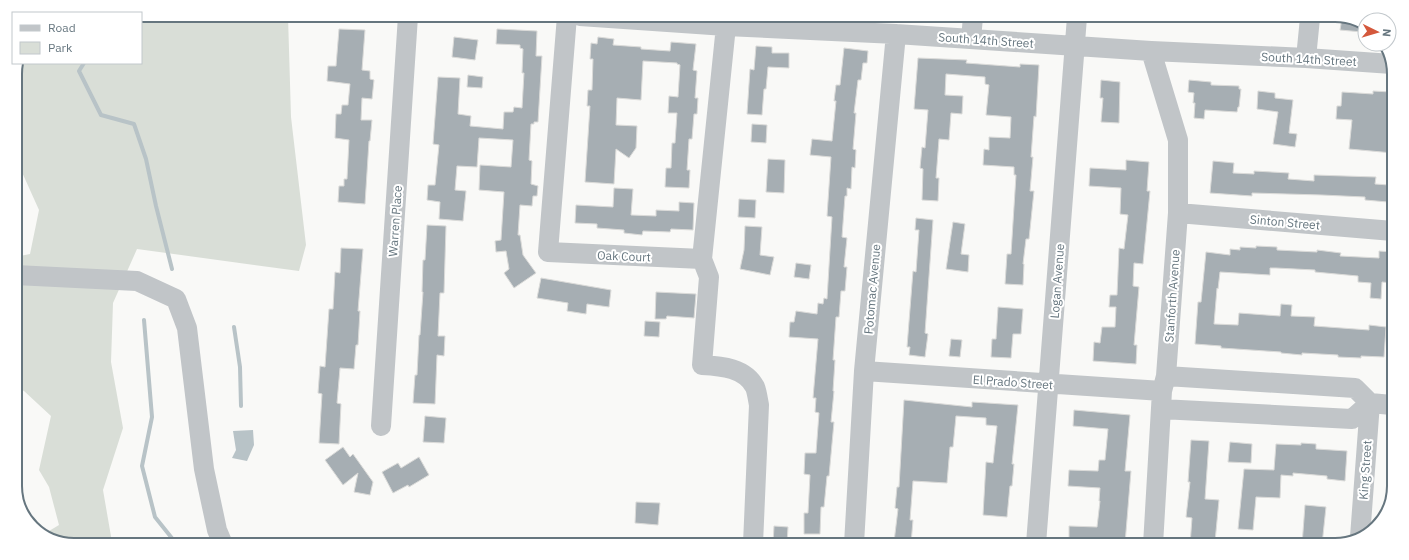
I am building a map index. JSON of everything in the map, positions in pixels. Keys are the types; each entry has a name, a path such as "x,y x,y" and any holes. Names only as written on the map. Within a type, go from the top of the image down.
{"street":[{"name":"Warren Place","path":"381,426 408,22"},
{"name":"Oak Court","path":"567,22 548,252 702,259"},
{"name":"South 14th Street","path":"697,22 726,26 774,22 871,25 896,34 971,40 1386,64"},
{"path":"971,40 973,22"},
{"name":"Logan Avenue","path":"1036,538 1077,22"},
{"path":"1306,58 1310,22"},
{"path":"726,26 702,259 709,277 702,366 718,366 736,370 748,378 755,388 759,405 753,538"},
{"name":"Potomac Avenue","path":"854,538 864,371 896,34"},
{"name":"Stanforth Avenue","path":"1151,51 1178,140 1178,214 1163,392 1153,538"},
{"name":"Sinton Street","path":"1178,214 1387,231"},
{"path":"22,275 137,281 176,299 187,328 204,469 217,530 220,538"},
{"name":"El Prado Street","path":"864,371 1163,392 1352,419 1370,403 1355,388 1163,392"},
{"path":"1370,403 1387,405"},
{"name":"King Street","path":"1360,531 1370,403"}],"green space":[{"path":"142,22 288,22 291,117 306,245 299,271 137,249 113,303 111,362 123,428 103,490 111,538 64,537 48,531 59,525 49,487 39,470 51,416 22,390 22,256 30,254 39,210 22,172 23,64 142,64"}],"shaded area":[{"path":"253,430 254,445 247,461 232,458 236,450 233,431"}],"building":[{"path":"1341,23 1357,27 1357,32 1340,30"},
{"path":"339,29 365,30 362,70 370,71 370,79 374,80 372,99 362,98 361,120 372,120 369,141 365,204 338,202 339,186 344,186 344,179 347,179 349,140 335,138 336,114 341,114 342,105 348,105 350,84 327,81 328,66 336,66"},
{"path":"497,29 537,31 536,56 542,56 538,122 531,124 529,160 532,161 531,184 538,186 537,196 533,196 532,206 520,205 518,235 520,235 523,255 536,273 514,288 504,273 509,269 506,251 496,252 495,241 501,240 504,192 479,190 480,165 511,167 513,140 479,138 477,167 457,166 455,190 466,191 463,221 439,219 440,202 427,200 428,185 435,185 439,145 433,144 438,77 460,78 458,114 471,116 470,126 503,129 504,112 513,112 514,107 522,108 524,73 522,73 523,49 520,48 520,45 496,44"},
{"path":"454,37 478,40 475,60 452,57"},
{"path":"598,37 614,39 613,45 641,47 641,49 670,51 671,42 696,44 693,70 697,71 695,98 698,98 697,114 694,114 692,139 689,139 687,170 690,170 689,188 665,187 666,168 671,168 672,143 675,143 677,113 668,113 669,96 678,97 680,65 677,63 643,61 641,100 617,98 616,125 637,126 636,148 629,158 616,149 614,184 585,182 590,106 587,106 588,90 592,90 593,59 590,59 591,43 597,44"},
{"path":"756,46 772,47 772,53 789,53 789,68 768,67 766,89 764,89 762,115 747,114 750,69 754,70"},
{"path":"844,48 868,51 867,63 863,63 861,80 858,80 854,113 856,113 853,149 856,150 855,168 852,167 851,189 847,188 847,196 845,196 842,237 847,238 844,267 847,267 845,291 841,291 839,317 836,317 833,360 835,360 834,391 831,422 834,422 829,476 827,476 824,507 821,507 820,534 804,534 804,513 808,513 810,475 804,474 805,453 816,453 819,413 815,412 816,398 813,398 818,339 789,337 790,322 794,322 796,311 817,314 818,303 823,304 824,298 827,299 832,217 827,216 831,157 810,155 812,139 832,141 836,85 840,85"},
{"path":"918,58 967,60 966,63 1020,67 1020,64 1039,65 1036,117 1034,116 1031,157 1033,157 1030,191 1034,191 1029,239 1026,239 1023,264 1023,285 1005,284 1007,254 1011,254 1016,175 1014,175 1014,167 983,165 984,149 989,150 989,137 1010,138 1011,117 986,115 989,85 985,84 985,77 946,74 945,95 963,96 962,114 951,113 949,140 939,139 936,178 939,178 938,201 922,200 923,169 920,168 922,147 925,148 928,110 914,109"},
{"path":"468,75 483,77 482,88 467,87"},
{"path":"1101,80 1120,82 1119,123 1101,122 1103,98 1100,98"},
{"path":"1189,80 1211,82 1211,85 1239,86 1239,89 1241,89 1237,112 1205,110 1204,119 1194,118 1194,93 1188,92"},
{"path":"1258,91 1275,93 1275,98 1293,100 1289,133 1297,134 1295,147 1273,144 1278,112 1257,109"},
{"path":"1373,91 1387,92 1387,152 1349,149 1352,120 1336,119 1337,106 1341,106 1342,92 1373,94"},
{"path":"752,124 767,125 766,143 751,142"},
{"path":"768,159 785,160 784,193 766,192"},
{"path":"1126,160 1149,162 1147,191 1150,191 1143,264 1134,263 1133,286 1139,287 1134,345 1137,345 1136,364 1093,361 1094,342 1100,343 1102,327 1115,327 1116,307 1109,307 1110,295 1117,295 1119,248 1124,249 1128,215 1120,214 1121,188 1089,186 1090,168 1126,170"},
{"path":"1213,161 1234,163 1233,173 1254,174 1254,171 1289,173 1288,179 1314,181 1314,175 1376,177 1375,184 1387,185 1387,202 1365,200 1365,197 1252,193 1252,196 1210,193"},
{"path":"614,188 633,189 631,215 656,216 656,210 679,211 679,202 694,203 693,230 671,229 670,232 643,231 642,235 624,233 624,230 597,228 597,224 575,223 576,205 613,207"},
{"path":"739,199 756,200 755,218 738,217"},
{"path":"916,218 933,220 925,333 928,334 925,357 909,355 910,347 907,347 913,271 916,272 919,230 915,230"},
{"path":"953,222 965,224 961,254 969,255 968,272 946,269"},
{"path":"427,225 446,226 444,293 440,293 438,336 445,336 444,356 437,355 435,404 413,403 415,375 417,375 423,292 423,260 425,260"},
{"path":"745,226 762,227 760,255 774,257 770,275 740,269 744,250"},
{"path":"1256,246 1277,247 1277,250 1317,252 1317,250 1341,253 1340,256 1379,258 1379,251 1387,252 1387,282 1382,282 1381,299 1370,298 1371,283 1358,282 1358,276 1315,272 1315,270 1276,268 1270,268 1270,275 1220,272 1214,324 1238,325 1239,313 1280,316 1281,304 1292,305 1291,316 1315,317 1314,326 1369,330 1369,325 1386,327 1384,357 1338,357 1338,355 1302,353 1302,355 1221,348 1221,346 1195,344 1198,302 1201,302 1206,252 1230,255 1230,249 1240,250 1240,247 1256,248"},
{"path":"341,248 363,249 358,311 360,311 358,345 356,345 354,369 340,368 337,403 341,404 339,444 319,443 322,394 318,393 320,366 325,367 329,309 333,309 335,272 340,273"},
{"path":"796,263 811,265 809,279 794,277"},
{"path":"541,278 611,290 609,307 587,304 586,314 567,311 568,303 537,298"},
{"path":"656,292 696,294 694,318 667,316 666,319 655,319"},
{"path":"998,307 1023,309 1021,334 1013,334 1011,358 991,357 992,339 996,339"},
{"path":"645,321 660,322 659,337 644,336"},
{"path":"951,339 962,340 960,357 949,356"},
{"path":"904,400 972,407 972,402 1018,405 1012,464 1014,464 1012,486 1010,486 1007,517 983,515 986,462 993,463 997,426 986,425 986,418 956,416 953,447 950,447 947,483 913,481 910,520 913,520 912,538 894,538 898,509 895,508 897,487 899,487"},
{"path":"1074,410 1130,415 1125,471 1131,471 1125,538 1069,538 1069,526 1097,527 1100,488 1068,486 1069,470 1098,471 1099,460 1105,460 1108,429 1073,426"},
{"path":"425,416 446,418 444,443 423,442"},
{"path":"1191,440 1209,441 1205,499 1219,500 1215,538 1191,538 1192,518 1186,517 1190,482 1188,482"},
{"path":"1230,442 1252,444 1251,463 1228,462"},
{"path":"1301,443 1316,444 1316,449 1347,451 1345,481 1327,479 1327,476 1293,473 1293,476 1281,475 1280,498 1256,497 1253,530 1238,529 1244,469 1274,470 1276,444 1301,445"},
{"path":"343,447 350,457 353,454 373,482 370,495 354,492 358,473 343,485 325,460"},
{"path":"419,457 429,475 409,487 408,485 393,493 382,472 398,463 401,468"},
{"path":"636,502 660,503 658,525 635,523"},
{"path":"1305,505 1326,507 1323,538 1303,538"},
{"path":"774,526 788,527 787,538 773,538"}],"waterway":[{"path":"83,64 79,71 101,115 134,124 146,159 172,269"},
{"path":"144,320 152,417 142,466 155,517 172,538"},
{"path":"234,327 240,367 241,406"}]}
